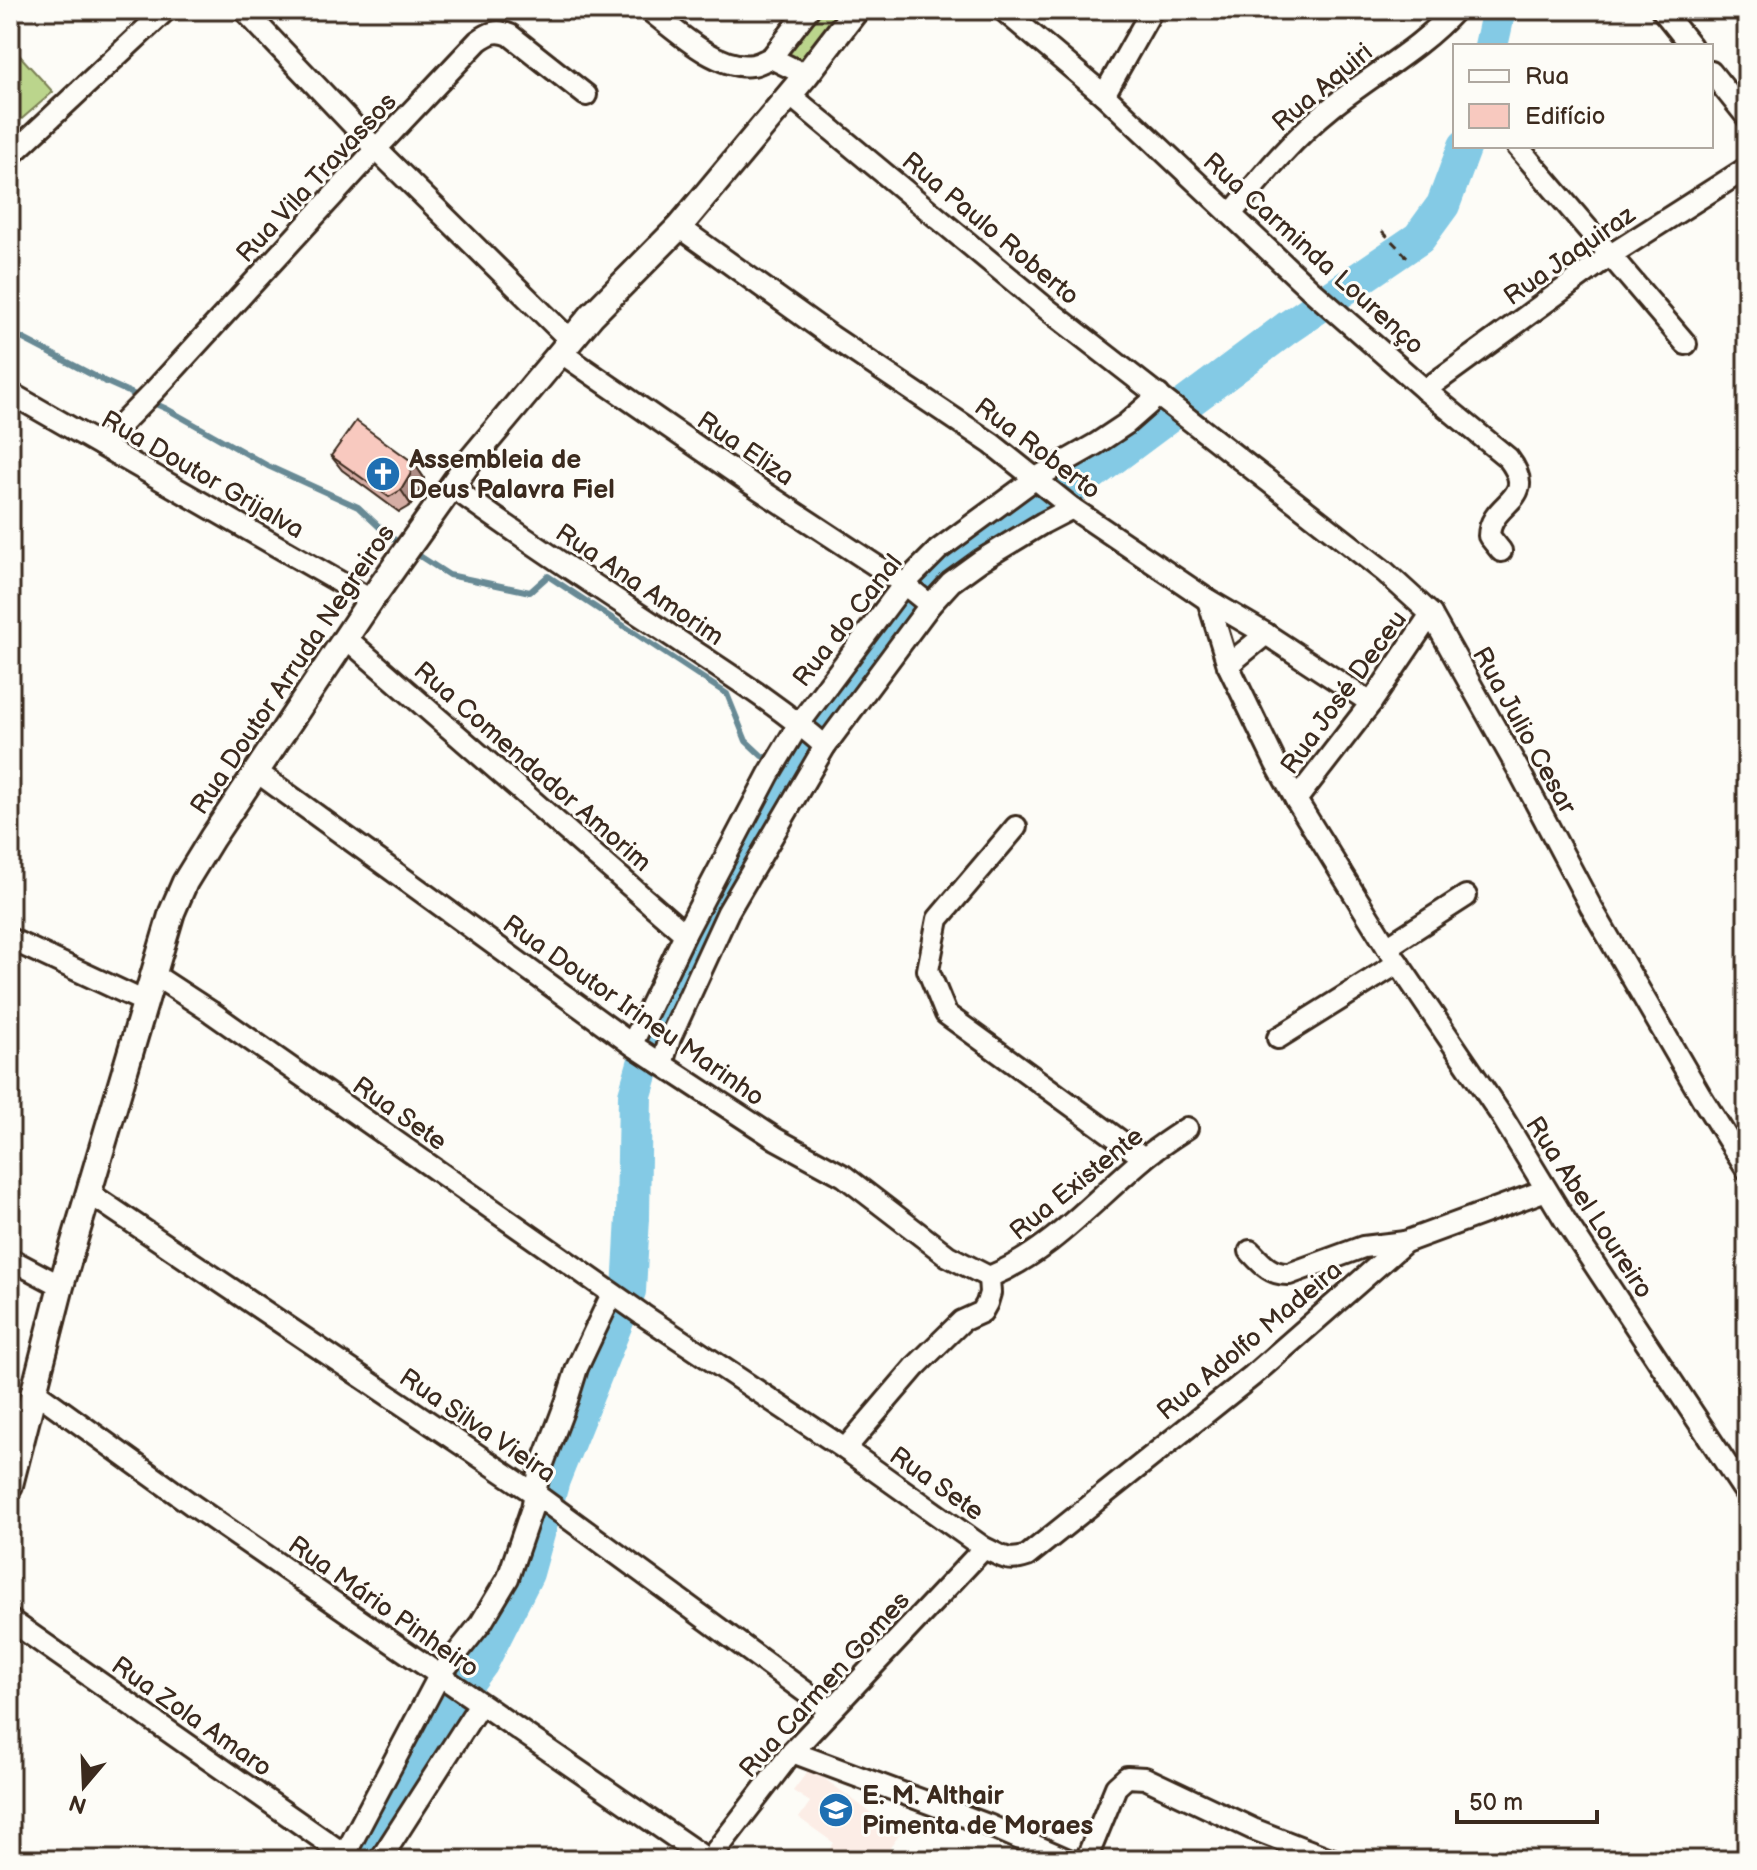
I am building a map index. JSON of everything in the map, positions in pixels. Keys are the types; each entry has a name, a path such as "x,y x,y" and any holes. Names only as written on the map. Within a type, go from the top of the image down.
{"street":[{"path":"10,156 166,10"},
{"name":"Rua Eliza","path":"244,10 565,346 753,485 905,585 927,603"},
{"path":"649,10 699,49 727,62 752,65 771,58 808,10"},
{"name":"Rua Doutor Arruda Negreiros","path":"10,1482 61,1286 172,912 185,882 371,600 451,486 565,346 679,227 790,95 856,10"},
{"name":"Rua Carminda Lourenço","path":"1003,10 1104,95 1311,290 1508,458 1518,470 1520,482 1515,494 1489,528 1489,536 1501,551"},
{"path":"1104,95 1152,10"},
{"name":"Rua Aquiri","path":"1231,214 1300,134 1455,10"},
{"path":"1662,10 1689,44"},
{"name":"Rua Vila Travassos","path":"101,445 488,33 496,31 510,35 586,95"},
{"path":"771,58 806,75"},
{"path":"1713,74 1747,117"},
{"name":"Rua Paulo Roberto","path":"790,95 1047,309 1160,396"},
{"path":"1519,148 1686,344"},
{"name":"Rua Jaquiraz","path":"1425,390 1609,256 1747,168"},
{"name":"Rua Roberto","path":"679,227 831,336 992,444 1068,505 1208,600 1371,703"},
{"name":"Rua Doutor Grijalva","path":"10,393 371,600"},
{"name":"Rua Julio Cesar","path":"1160,396 1385,572 1431,614 1599,921 1747,1170"},
{"name":"Rua do Canal","path":"633,1045 685,934 769,774 800,724 905,585 938,550 1038,480 1126,424 1160,396"},
{"name":"Rua Ana Amorim","path":"451,486 491,516 732,676 800,724 824,745"},
{"path":"660,1063 728,912 824,745 927,603 980,561 1068,505"},
{"name":"Rua Abel Loureiro","path":"1208,600 1228,665 1296,800 1393,955 1501,1115 1546,1190 1747,1495"},
{"name":"Rua José Deceu","path":"1296,800 1371,703 1431,614"},
{"path":"1228,665 1266,634"},
{"name":"Rua Comendador Amorim","path":"346,638 685,934"},
{"name":"Rua Doutor Irineu Marinho","path":"257,772 633,1045 776,1139 844,1176 948,1256 989,1277"},
{"path":"1016,827 938,919 928,970 946,1014 1144,1158"},
{"path":"1278,1038 1393,955 1466,896"},
{"path":"10,939 145,1002"},
{"name":"Rua Sete","path":"153,974 643,1315 845,1449 984,1548 1003,1557"},
{"name":"Rua Existente","path":"989,1277 1012,1268 1044,1246 1144,1158 1187,1128"},
{"name":"Rua Adolfo Madeira","path":"1003,1557 1014,1560 1027,1556 1252,1376 1405,1242 1546,1190"},
{"name":"Rua Silva Vieira","path":"89,1193 536,1495 830,1710"},
{"path":"1250,1251 1270,1271 1289,1274 1363,1247 1405,1242"},
{"path":"10,1259 61,1286"},
{"path":"845,1449 915,1367 962,1321 982,1312 990,1293 989,1277"},
{"path":"344,1858 443,1679 508,1578 536,1495 539,1474 577,1368 614,1295"},
{"name":"Rua Mário Pinheiro","path":"33,1390 191,1504 709,1860"},
{"name":"Rua Carmen Gomes","path":"709,1860 792,1752 984,1548"},
{"name":"Rua Zola Amaro","path":"10,1620 344,1858"},
{"path":"380,1860 476,1702"},
{"path":"792,1752 988,1825 1068,1860"},
{"path":"1086,1860 1116,1787 1127,1777 1145,1778 1253,1829 1333,1860"}],"path":[{"path":"1382,231 1411,261"}],"shaded area":[{"name":"E. M. Althair Pimenta de Moraes","path":"810,1768 900,1834 881,1860 822,1860 834,1843 799,1818 810,1802 793,1791"}],"green space":[{"path":"817,10 845,10 799,62 780,57"},
{"path":"10,45 53,92 10,129"}],"building":[{"name":"Assembleia de Deus Palavra Fiel","path":"356,421 414,463 401,490 389,497 331,456"}],"waterway":[{"path":"1491,44 1499,10"},
{"path":"356,1860 415,1767 437,1724 481,1664 527,1573 553,1480 629,1291 635,1095 655,1026 788,777 825,718 940,560 1070,490 1287,328 1419,238 1443,205 1464,148"},
{"path":"10,332 104,381 167,409 268,466 358,507 403,545"},
{"path":"412,551 449,575 530,592 548,576 727,694 746,741 771,760"},
{"path":"782,764 794,768"}],"place":[{"name":"Assembleia de Deus Palavra Fiel","path":"383,474"},
{"name":"E. M. Althair Pimenta de Moraes","path":"836,1810"}]}
